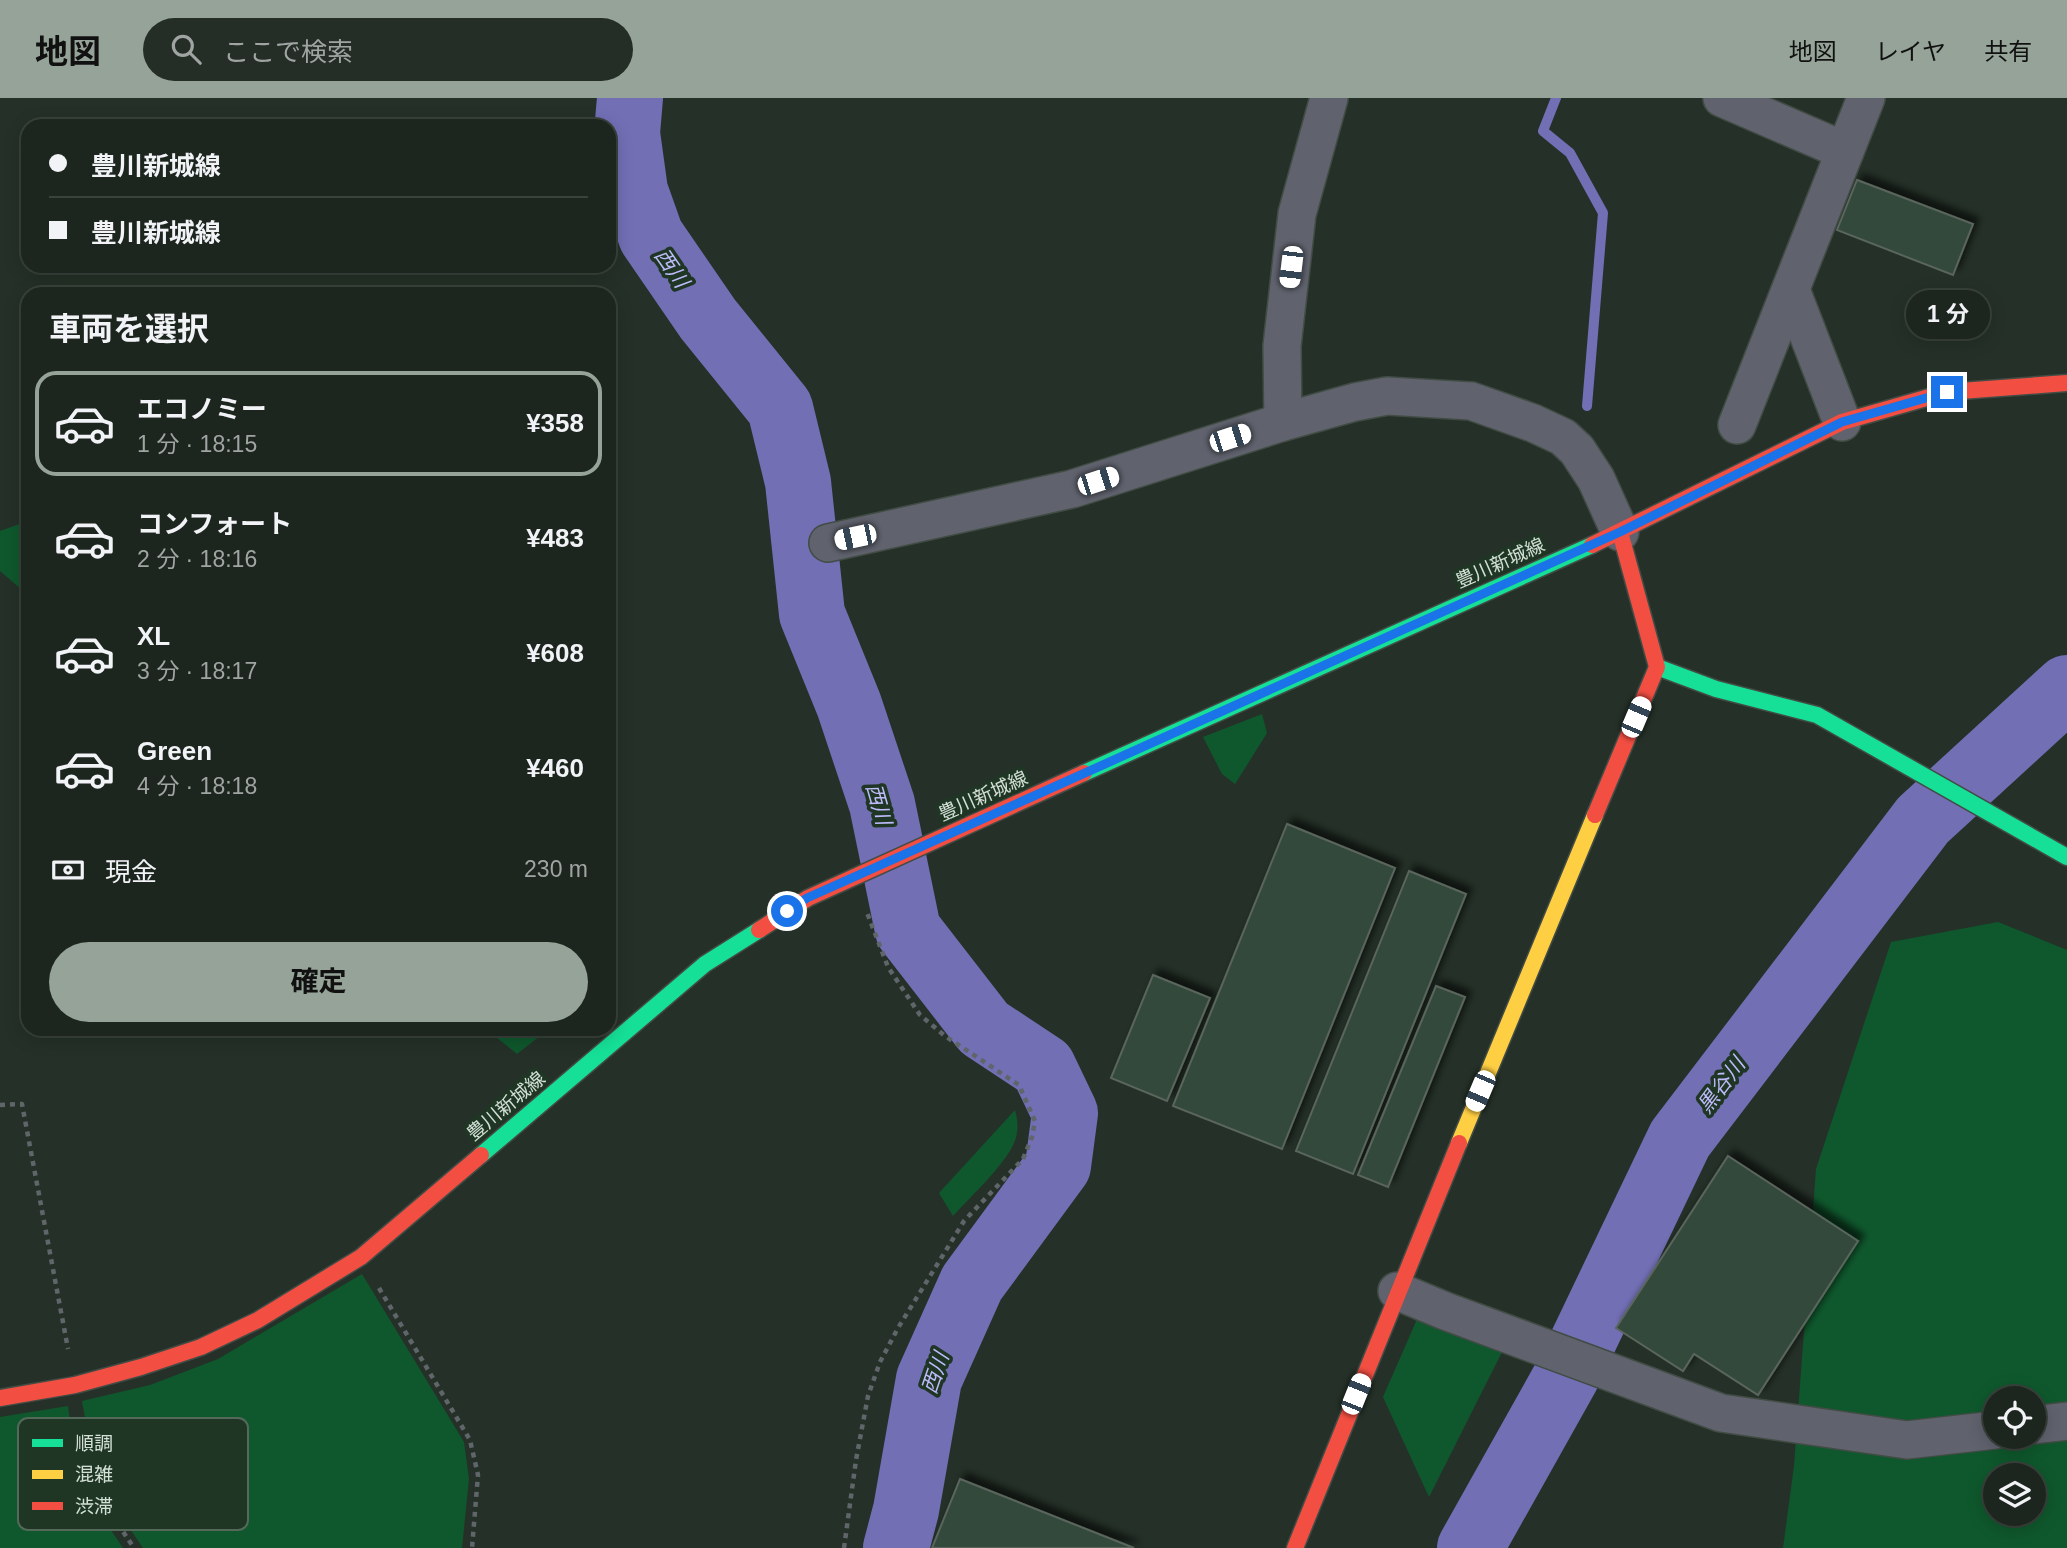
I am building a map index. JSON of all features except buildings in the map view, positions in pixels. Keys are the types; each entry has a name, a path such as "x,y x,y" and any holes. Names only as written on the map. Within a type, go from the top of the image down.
{"main road":[{"name":"豊川新城線","path":"0,1398 75,1385 201,1347 258,1320 360,1257 705,964 807,898 1620,532 1842,422 1947,392 2067,383"},
{"path":"1295,1548 1397,1291 1657,667 1620,532"},
{"path":"1657,667 1716,689 1817,715 2067,857"}],"street":[{"path":"1283,422 1282,346 1297,214 1329,98"},
{"path":"1722,98 1845,151"},
{"path":"1737,425 1866,98"},
{"path":"1791,290 1842,422"},
{"path":"828,543 1072,489 1283,422 1387,396 1471,401 1533,423 1563,437 1577,450 1596,479 1620,532"},
{"path":"1397,1291 1721,1413 1907,1440 1983,1431"},
{"path":"2046,1424 2067,1421"}],"path":[{"path":"844,1548 858,1447 868,1396 880,1362 964,1221 1023,1158 1035,1121 1019,1085 945,1036 920,1015 888,967 854,877"},
{"path":"0,1105 22,1104 80,1418"},
{"path":"360,1257 470,1440 478,1475 471,1548"},
{"path":"122,1530 134,1548"}],"green space":[{"path":"21,524 21,589 0,571 0,531"},
{"path":"1262,714 1267,733 1235,784 1222,774 1203,737"},
{"path":"1998,922 2067,950 2067,1548 1783,1548 1794,1466 1816,1169 1891,942"},
{"path":"495,1036 540,1036 517,1054"},
{"path":"1015,1110 1016,1139 1009,1152 953,1216 939,1193"},
{"path":"362,1274 464,1442 469,1479 462,1548 143,1548 131,1530 248,1530 248,1418 85,1418 82,1401 150,1385 218,1359"},
{"path":"1418,1317 1502,1352 1429,1497 1383,1397"},
{"path":"68,1406 70,1418 18,1418 18,1530 111,1530 123,1548 0,1548 0,1417"}],"waterway":[{"name":"西川","path":"630,98 627,133 635,191 651,236 708,319 780,408 798,482 812,614 849,705 882,804 908,930 984,1028 1043,1067 1065,1113 1058,1166 972,1283 929,1379 906,1510 896,1548"},
{"path":"1556,98 1543,131 1570,153 1603,213 1587,406"},
{"name":"黒谷川","path":"1470,1548 1567,1375 1680,1139 1923,820 2067,688"}],"traffic: fast":[{"path":"1084,773 1592,545"},
{"path":"1657,667 1716,689 1817,715 2067,857"},
{"path":"481,1155 705,964 759,930"}],"traffic: slow":[{"path":"1459,1143 1595,815"}],"traffic: jam":[{"path":"1592,545 1842,422 1947,392 2067,383"},
{"path":"1595,815 1657,667 1620,532"},
{"path":"759,930 808,898 1084,773"},
{"path":"1295,1548 1459,1143"},
{"path":"0,1398 75,1385 141,1367 201,1347 258,1320 361,1257 481,1155"}],"route":[{"path":"787,911 807,898 1620,532 1842,422 1947,392"}]}
